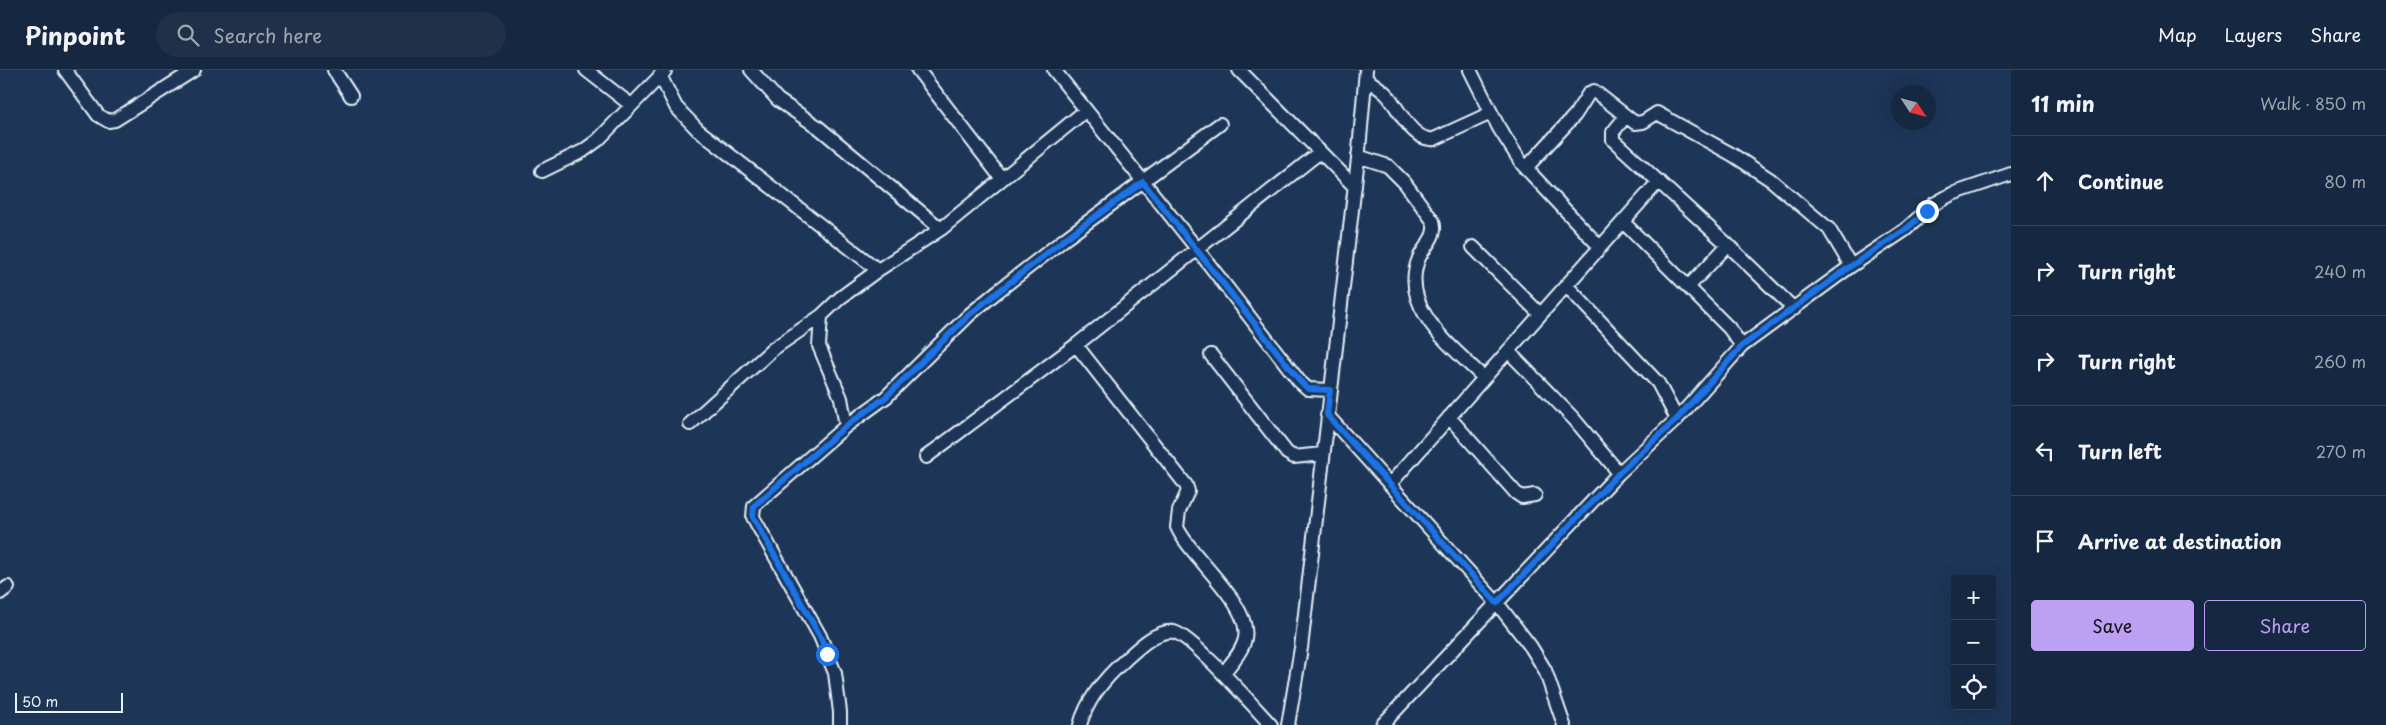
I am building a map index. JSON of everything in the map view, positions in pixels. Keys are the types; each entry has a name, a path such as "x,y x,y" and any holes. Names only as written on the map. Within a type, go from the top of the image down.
{"street":[{"path":"65,70 98,115 108,121 115,120 194,70"},
{"path":"334,70 351,96"},
{"path":"586,70 632,105"},
{"path":"751,70 778,100 818,127 941,229"},
{"path":"918,70 1002,179"},
{"path":"1054,70 1300,381 1308,389 1330,390"},
{"path":"1239,70 1355,187"},
{"path":"1470,70 1491,113 1526,168 1600,247"},
{"path":"542,171 575,156 598,140 663,72 676,107 698,130 878,270"},
{"path":"1366,74 1388,96 1416,132 1425,139 1434,139 1491,113"},
{"path":"1288,725 1301,648 1322,454 1355,187 1366,74"},
{"path":"1526,168 1575,115 1592,91 1596,92 1638,124 1657,113 1733,155 1771,180 1829,229 1851,266"},
{"path":"690,424 773,350 821,316 840,298 878,270 941,229 1085,111"},
{"path":"1626,116 1613,132 1613,140 1728,245 1794,309"},
{"path":"840,725 839,698 831,664 820,636 753,517 752,511 758,501 846,426 886,397 969,315 991,297 1066,238 1220,124"},
{"path":"926,457 1076,345 1320,152"},
{"path":"1358,156 1388,166 1405,183 1433,221 1436,228 1434,235 1418,261 1415,276 1420,308 1431,324 1484,378"},
{"path":"1382,725 1619,473 1677,419 1742,346 1851,266 1905,230 1934,204 1952,194 2011,174"},
{"path":"1390,484 1659,181"},
{"path":"1623,222 1729,328 1742,346"},
{"path":"1688,287 1728,245"},
{"path":"1472,247 1540,314"},
{"path":"1566,285 1658,382 1677,419"},
{"path":"821,316 819,346 841,398 846,426"},
{"path":"1076,345 1186,485 1188,491 1179,511 1177,527 1240,612 1244,625 1246,636 1242,646 1223,674"},
{"path":"1508,351 1574,419 1619,473"},
{"path":"1211,355 1287,453 1294,457 1322,454"},
{"path":"1327,415 1497,603 1532,647 1545,670 1564,725"},
{"path":"1449,417 1516,494 1522,497 1535,495"},
{"path":"1080,725 1092,696 1119,666 1157,636 1174,632 1183,637 1223,674 1271,725"}],"route":[{"path":"827,654 820,636 753,517 752,511 754,506 763,496 846,426 886,397 969,315 1066,238 1143,182 1300,381 1308,389 1315,391 1330,390 1327,415 1497,603 1619,473 1677,419 1742,346 1851,266 1905,230 1927,211"}]}
